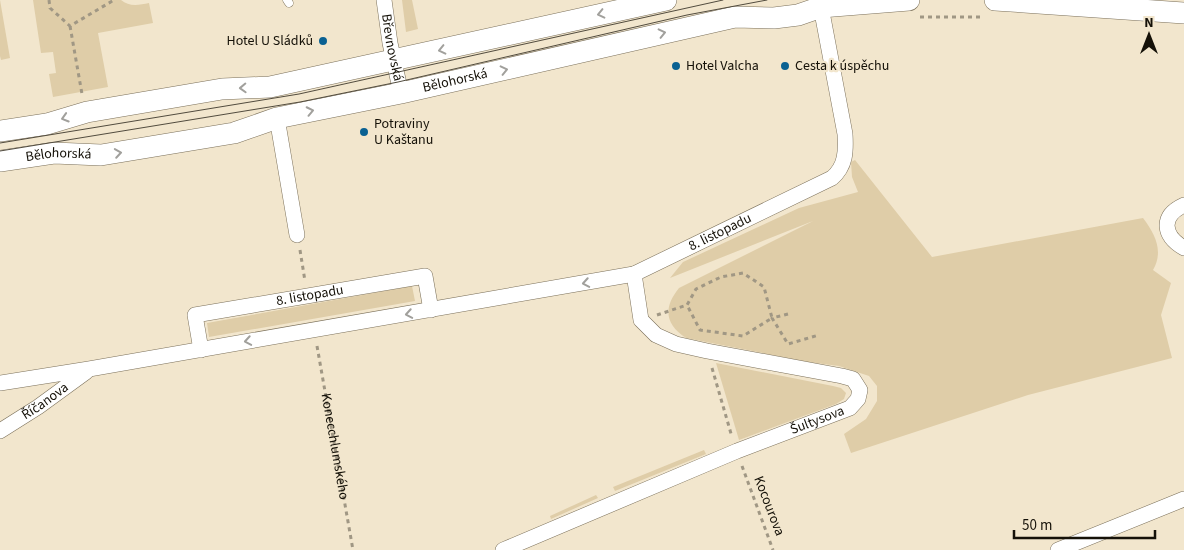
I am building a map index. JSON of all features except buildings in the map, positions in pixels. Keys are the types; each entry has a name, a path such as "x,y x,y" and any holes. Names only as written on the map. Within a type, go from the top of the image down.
{"street":[{"name":"Břevnovská","path":"384,0 393,61 401,93"},
{"path":"0,131 47,124 87,112 212,91 270,87 666,0"},
{"name":"Bělohorská","path":"0,161 54,153 100,155 234,133 276,118 401,93 735,17 774,18 798,15 821,7 909,0"},
{"path":"995,0 1184,13"},
{"name":"8. listopadu","path":"0,383 201,350 634,274 832,178 838,173 843,164 846,150 845,134 821,7"},
{"path":"276,118 297,235"},
{"path":"1184,205 1171,214 1168,221 1168,230 1172,240 1184,248"},
{"path":"634,274 641,320"},
{"name":"8. listopadu","path":"201,350 195,315 426,276 431,310"},
{"name":"Šultysova","path":"503,550 737,451 850,408 858,399 860,390 853,379 676,344 656,336 641,320"},
{"name":"Říčanova","path":"0,431 38,407 89,369"},
{"path":"1058,550 1184,499"}],"path":[{"path":"49,0 50,8 70,26 81,92"},
{"path":"70,26 114,0"},
{"path":"297,235 307,290"},
{"path":"641,320 687,305 696,289 721,277 743,273 764,287 772,318 788,344 818,336"},
{"path":"687,305 700,330 743,336 772,318 788,314"},
{"name":"Konecchlumského","path":"317,344 353,550"},
{"path":"712,368 729,425"},
{"name":"Kocourova","path":"743,470 773,550"}],"shaded area":[{"path":"0,0 10,58 1,60 0,56"},
{"path":"33,0 121,0 131,5 149,3 153,23 98,33 108,87 53,97 49,74 56,73 53,52 41,53"},
{"path":"402,0 412,0 418,29 406,32"},
{"path":"855,160 932,257 1143,218 1157,243 1158,256 1153,270 1171,283 1161,315 1172,358 1028,395 851,453 844,434 866,419 877,401 877,386 869,376 839,366 808,362 686,338 679,333 670,321 669,309 670,302 679,288 813,221 670,278 683,262 799,208 858,192 852,177 851,162"},
{"path":"412,286 415,301 209,337 207,323"},
{"path":"716,363 833,386 841,388 846,393 844,399 836,404 739,440"},
{"path":"704,450 706,454 615,491 613,487"},
{"path":"596,495 598,498 551,519 550,516"}],"tram line":[{"path":"0,143 299,94 723,0"},
{"path":"0,151 300,102 398,82 687,15 767,0"}],"place":[{"name":"Hotel U Sládků","path":"323,41"},
{"name":"Hotel Valcha","path":"676,66"},
{"name":"Cesta k úspěchu","path":"785,66"},
{"name":"Potraviny U Kaštanu","path":"364,132"}]}
